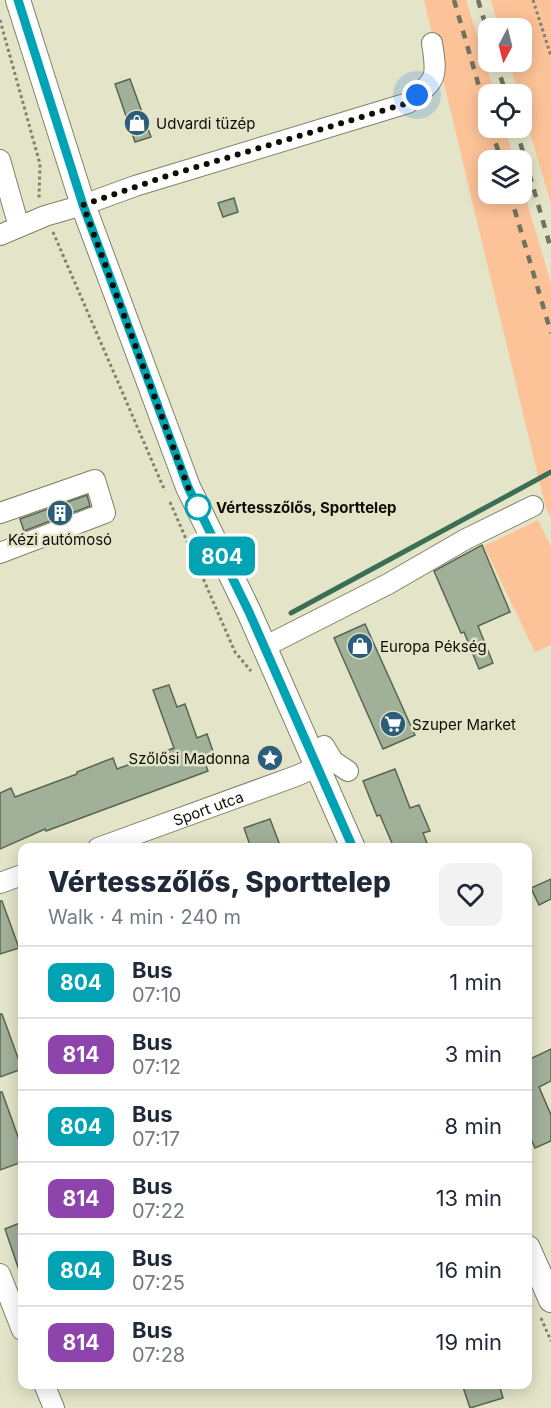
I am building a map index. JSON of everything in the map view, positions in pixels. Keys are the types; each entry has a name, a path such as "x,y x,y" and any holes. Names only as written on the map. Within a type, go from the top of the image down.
{"main road":[{"path":"18,0 83,205 188,487 264,647 320,756 350,843"},
{"path":"532,1257 551,1300"}],"street":[{"path":"0,235 45,216 177,173 408,103 427,87 436,72 432,43"},
{"path":"0,160 19,227"},
{"path":"0,513 95,480 105,513 0,553"},
{"path":"264,647 388,584 466,539 533,506"},
{"path":"320,756 348,771"},
{"name":"Sport utca","path":"112,843 296,776 320,756"},
{"path":"0,883 18,876"},
{"path":"0,1274 18,1320"},
{"path":"46,1389 54,1408"}],"path":[{"path":"533,0 551,56"},
{"path":"0,20 40,164 39,199 45,216"}],"shaded area":[{"path":"424,0 466,0 478,39 478,72 488,72 492,84 478,84 478,138 508,138 511,150 478,150 478,204 527,204 551,283 551,519 545,505"},
{"path":"491,0 551,0 551,204 531,138 532,84 516,84 512,72 532,72 532,18 496,18"},
{"path":"538,520 551,547 551,645 535,652 484,546"}],"building":[{"path":"130,79 151,137 135,142 115,84"},
{"path":"234,198 238,212 223,217 218,203"},
{"name":"Kézi autómosó","path":"87,495 90,506 24,531 20,519"},
{"path":"482,545 510,612 478,626 493,663 479,669 464,632 461,633 434,571"},
{"path":"365,624 415,735 383,749 334,638"},
{"path":"169,685 177,707 185,704 197,738 207,734 214,754 203,758 208,771 46,831 45,829 0,849 0,793 11,788 15,797 113,758 117,769 174,748 153,690"},
{"path":"395,769 410,808 419,805 430,831 423,833 427,843 392,843 380,815 377,816 363,781"},
{"path":"270,819 279,843 249,843 244,828"},
{"path":"551,879 551,899 539,905 532,888"},
{"path":"0,901 2,901 18,948 0,954"},
{"path":"0,1014 2,1014 18,1058 18,1070 0,1077"},
{"path":"551,1049 551,1081 539,1087 551,1115 551,1141 535,1148 532,1141 532,1058"},
{"path":"0,1092 2,1092 18,1137 18,1163 0,1170"},
{"path":"18,1224 18,1267 5,1229"},
{"path":"464,1389 500,1389 503,1398 470,1408"}],"waterway":[{"path":"291,613 551,472"}],"railway":[{"path":"454,0 478,84"},
{"path":"478,0 484,18"},
{"path":"499,72 503,84"},
{"path":"494,138 498,150"},
{"path":"519,138 551,249"},
{"path":"513,204 551,333"}],"bus line":[{"name":"804","path":"18,0 83,205 188,487 249,612 351,843"}],"place":[{"name":"Udvardi tüzép","path":"137,123"},
{"name":"Vértesszőlős, Sporttelep","path":"198,507"},
{"name":"Kézi autómosó","path":"60,513"},
{"name":"Europa Pékség","path":"360,646"},
{"name":"Szuper Market","path":"393,724"},
{"name":"Szőlősi Madonna","path":"270,758"}],"route":[{"path":"198,507 188,487 83,205 170,175 408,103 417,95"}]}
